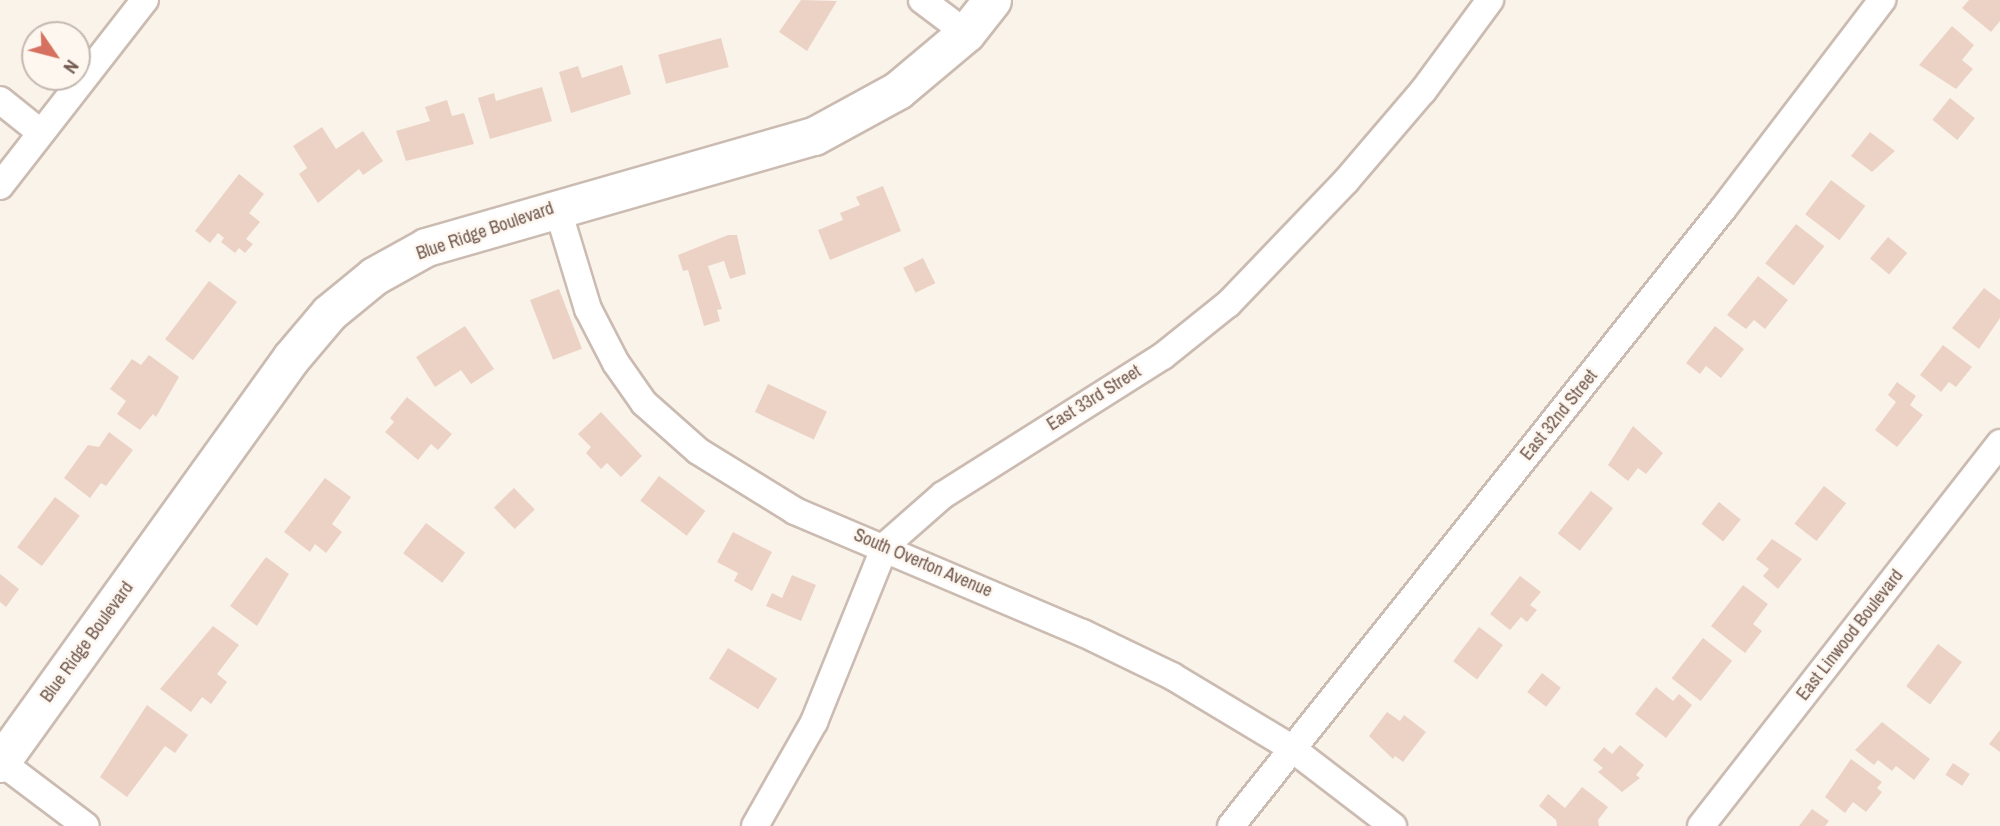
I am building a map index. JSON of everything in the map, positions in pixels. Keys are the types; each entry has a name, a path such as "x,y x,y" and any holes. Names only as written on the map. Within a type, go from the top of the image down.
{"street":[{"path":"0,186 145,0"},
{"path":"922,0 965,33"},
{"name":"Blue Ridge Boulevard","path":"1,763 291,358 329,313 374,276 426,247 557,206 814,136 898,90 965,33 992,0"},
{"name":"East 33rd Street","path":"755,826 814,722 885,546 943,495 1163,356 1228,304 1346,180 1423,91 1490,0"},
{"name":"East 32nd Street","path":"1231,826 1290,747 1662,285 1882,0"},
{"path":"0,100 40,132"},
{"name":"South Overton Avenue","path":"557,206 588,309 644,403 698,451 757,491 1172,676 1290,747 1393,826"},
{"name":"East Linwood Boulevard","path":"1701,826 2000,443"},
{"path":"1,763 86,826"}],"building":[{"path":"801,0 837,1 807,51 779,32"},
{"path":"1969,0 2000,0 2000,21 1991,32 1962,8"},
{"path":"1952,26 1974,45 1962,60 1973,69 1956,89 1919,65"},
{"path":"721,38 729,67 666,84 658,55"},
{"path":"622,65 631,94 571,113 559,72 578,66 582,78"},
{"path":"542,87 552,121 490,139 478,98 494,93 496,101"},
{"path":"1950,98 1975,118 1957,140 1932,120"},
{"path":"447,100 452,116 464,113 474,144 406,161 396,131 430,121 425,107"},
{"path":"322,127 336,149 363,131 383,161 363,175 359,169 318,203 299,174 307,168 293,146"},
{"path":"1870,132 1895,151 1872,172 1851,156"},
{"path":"239,174 264,194 249,213 260,222 246,239 253,244 245,253 239,248 235,253 221,242 224,238 218,233 210,243 195,231"},
{"path":"1831,180 1865,206 1839,240 1805,214"},
{"path":"883,186 901,231 830,260 818,230 843,220 840,213 860,205 856,197"},
{"path":"1796,224 1824,246 1794,286 1765,263"},
{"path":"728,235 737,235 746,274 730,279 724,261 708,266 722,309 717,310 720,321 704,326 688,270 683,271 678,255"},
{"path":"1888,237 1907,253 1889,275 1870,258"},
{"path":"923,258 935,283 916,293 903,268"},
{"path":"1758,276 1788,300 1765,329 1754,320 1746,329 1727,315"},
{"path":"209,281 237,302 193,360 165,339"},
{"path":"1984,288 2000,300 2000,318 1979,349 1952,328"},
{"path":"559,289 582,349 553,360 530,300"},
{"path":"465,326 494,369 471,384 461,370 435,387 416,357"},
{"path":"1715,326 1744,349 1721,378 1706,366 1700,374 1686,363"},
{"path":"1943,345 1972,367 1956,387 1949,382 1941,392 1920,375"},
{"path":"149,355 179,377 156,417 153,414 140,430 117,414 126,401 110,389 132,359 141,365"},
{"path":"1897,382 1916,396 1910,405 1923,415 1897,447 1875,430 1896,402 1888,395"},
{"path":"768,384 827,411 814,440 755,412"},
{"path":"407,397 452,434 438,450 431,444 418,460 385,432 394,422 390,418"},
{"path":"601,412 642,456 621,477 607,463 601,469 586,453 591,447 578,434"},
{"path":"1633,426 1663,453 1646,474 1638,468 1628,481 1608,465"},
{"path":"109,432 133,450 106,486 101,483 90,498 64,478 88,445 99,447"},
{"path":"659,476 705,511 687,536 640,501"},
{"path":"325,478 351,497 332,524 342,532 326,553 315,544 310,552 284,532"},
{"path":"1824,486 1846,503 1817,541 1794,524"},
{"path":"514,488 535,510 515,529 494,507"},
{"path":"1591,491 1613,508 1580,551 1558,534"},
{"path":"55,497 80,516 42,566 17,547"},
{"path":"1719,502 1741,520 1723,541 1701,524"},
{"path":"426,523 465,552 442,583 403,553"},
{"path":"733,532 772,552 752,591 734,581 738,573 717,562"},
{"path":"1772,539 1802,559 1778,589 1763,576 1769,569 1756,559"},
{"path":"266,557 289,574 257,626 230,606"},
{"path":"0,574 19,589 6,607 0,602"},
{"path":"792,575 816,585 801,621 766,606 772,593 782,598"},
{"path":"1520,576 1541,592 1530,605 1537,610 1527,622 1521,617 1510,630 1490,614"},
{"path":"1743,585 1768,604 1753,624 1762,631 1745,653 1711,626"},
{"path":"213,626 239,645 217,674 227,682 211,704 202,697 191,712 160,689"},
{"path":"1479,627 1503,645 1477,679 1453,661"},
{"path":"1703,638 1732,661 1701,701 1672,678"},
{"path":"1938,644 1962,662 1930,704 1906,686"},
{"path":"728,648 777,679 758,709 709,679"},
{"path":"1542,673 1561,688 1546,707 1527,692"},
{"path":"1656,687 1673,701 1679,694 1692,705 1666,738 1635,714"},
{"path":"147,705 188,735 175,753 165,746 127,797 100,777"},
{"path":"1387,712 1400,721 1404,715 1426,732 1403,762 1395,756 1393,759 1369,736"},
{"path":"1882,722 1930,759 1914,780 1896,766 1892,771 1878,760 1874,765 1855,750"},
{"path":"2000,730 2000,752 1989,744"},
{"path":"1620,745 1644,765 1636,775 1640,778 1622,792 1598,772 1603,768 1593,760 1604,747 1612,754"},
{"path":"1851,759 1882,782 1877,788 1882,792 1866,812 1853,802 1845,813 1825,797"},
{"path":"1953,763 1970,774 1962,786 1945,775"},
{"path":"1582,787 1608,807 1598,820 1599,826 1557,826 1556,820 1539,806 1548,794 1565,808"},
{"path":"1812,809 1829,821 1825,826 1799,826"}]}
